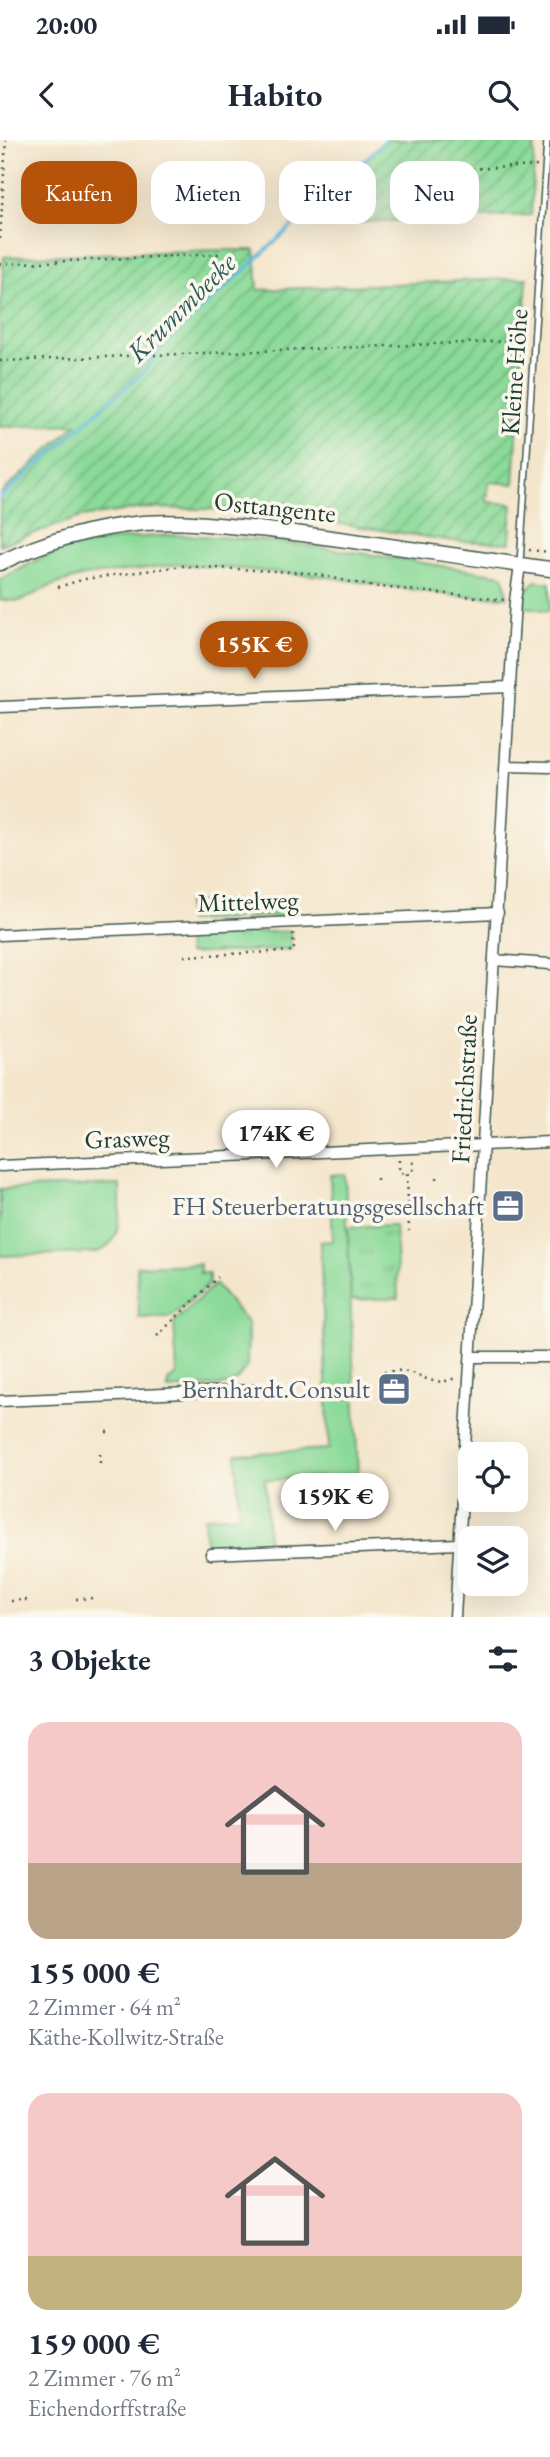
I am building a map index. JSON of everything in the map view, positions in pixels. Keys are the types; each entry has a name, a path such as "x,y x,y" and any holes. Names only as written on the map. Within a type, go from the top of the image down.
{"street":[{"name":"Osttangente","path":"0,563 33,547 81,532 144,523 251,528 550,569"},
{"name":"Friedrichstraße","path":"461,1526 515,601 520,565"},
{"path":"0,707 510,687"},
{"path":"506,766 550,767"},
{"name":"Mittelweg","path":"0,935 498,913"},
{"path":"494,960 550,964"},
{"name":"Grasweg","path":"0,1166 550,1142"},
{"path":"471,1357 550,1357"},
{"path":"0,1401 257,1390"},
{"path":"211,1554 458,1544"},
{"name":"Friedrichstraße","path":"455,1617 458,1573"}],"lane":[{"name":"Kleine Höhe","path":"520,565 547,140"}],"path":[{"path":"0,239 6,140"},
{"path":"479,169 546,166"},
{"path":"0,264 219,254"},
{"path":"0,361 514,341"},
{"path":"58,587 85,579 182,566 310,573 370,586 515,601"},
{"path":"184,956 294,951 293,929"},
{"path":"399,1160 399,1171 407,1174 413,1171 413,1160"},
{"path":"407,1174 409,1231"},
{"path":"377,1178 377,1183"},
{"path":"157,1336 218,1277"},
{"path":"384,1372 403,1371 432,1383 446,1382 461,1376"},
{"path":"100,1454 100,1464"},
{"path":"76,1599 93,1598"},
{"path":"11,1601 28,1601"}],"green space":[{"path":"387,140 535,140 531,215 479,217 479,161 390,161 390,221 376,222 376,161 364,161"},
{"path":"255,250 258,290 527,278 514,484 489,482 487,502 512,504 510,543 453,541 250,510 144,508 81,517 0,545 0,494 77,424 0,427 0,319 4,257"},
{"path":"170,535 295,544 502,575 507,597 456,596 320,576 181,564 84,576 53,585 20,601 0,600 0,579 44,557 67,549 118,539"},
{"path":"535,581 550,583 550,611 524,607 525,591"},
{"path":"289,899 290,916 243,918 243,901"},
{"path":"236,901 237,919 188,921 187,903"},
{"path":"290,931 291,949 188,954 187,935"},
{"path":"345,1174 358,1476 265,1480 268,1542 206,1545 204,1517 239,1515 236,1454 329,1449 320,1242 333,1241 330,1175"},
{"path":"120,1185 118,1226 110,1243 103,1249 93,1253 0,1256 0,1189"},
{"path":"395,1225 398,1298 351,1300 348,1227"},
{"path":"200,1264 200,1273 209,1273 209,1284 171,1317 139,1318 137,1266"},
{"path":"215,1284 248,1324 247,1365 239,1378 228,1385 168,1389 168,1381 177,1375 174,1322"}],"waterway":[{"name":"Krummbeeke","path":"0,498 145,370 164,344 386,140"}],"place":[{"name":"FH Steuerberatungsgesellschaft","path":"508,1206"},
{"name":"Bernhardt.Consult","path":"394,1389"}]}
